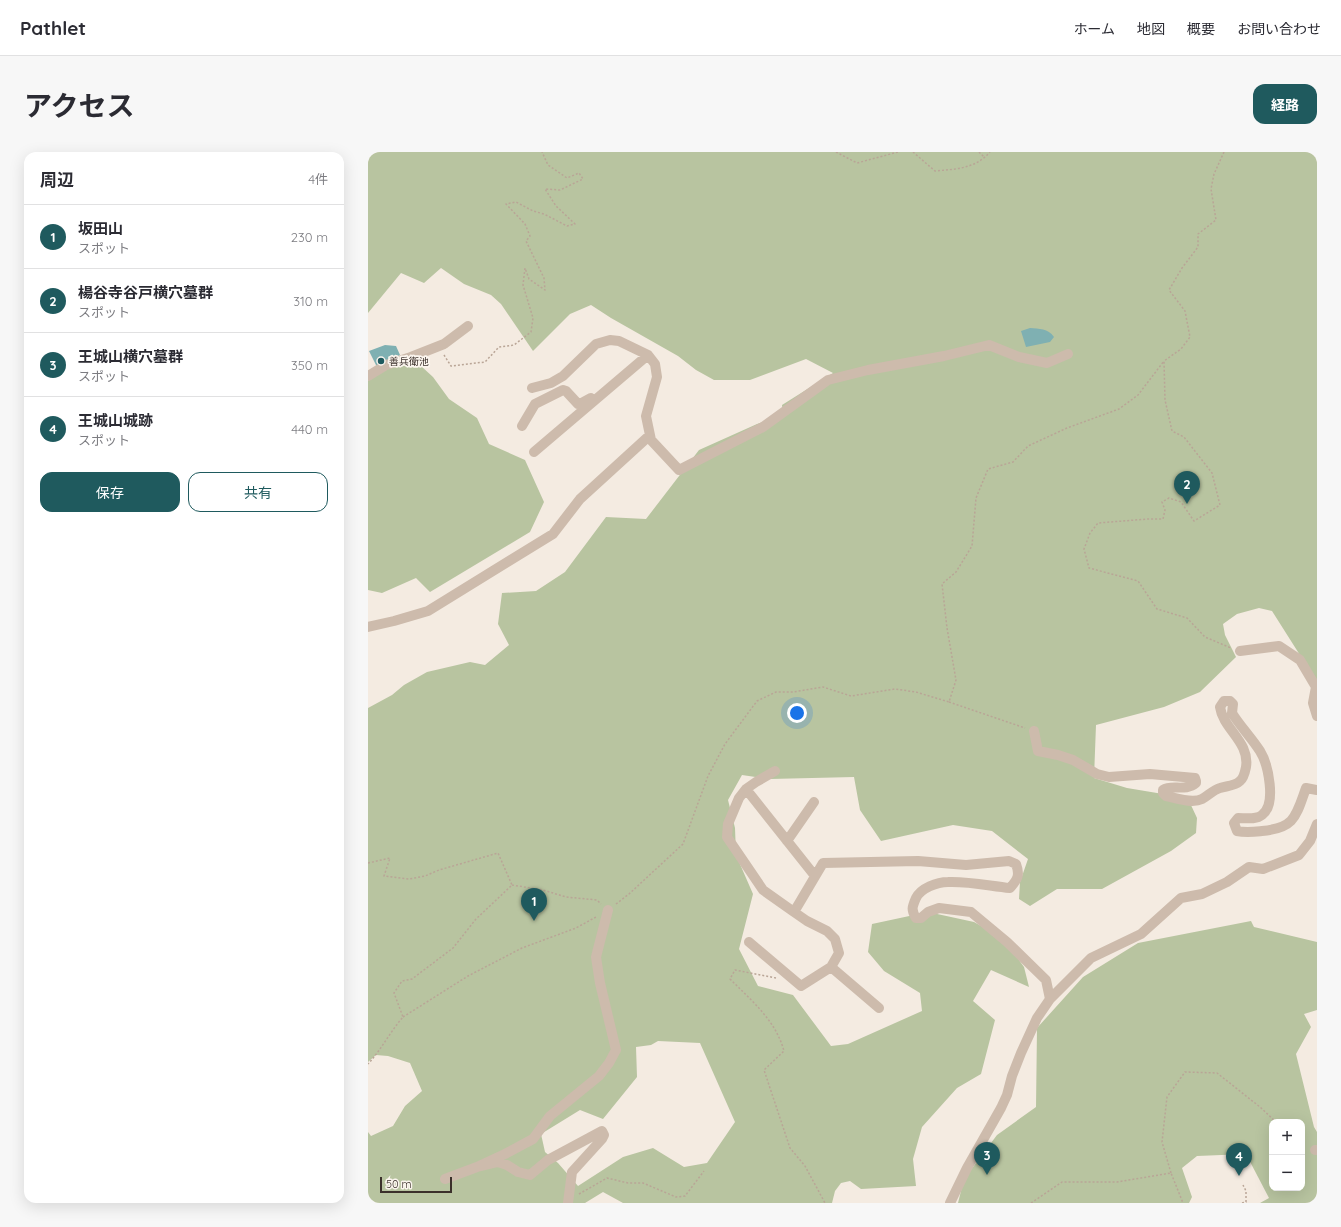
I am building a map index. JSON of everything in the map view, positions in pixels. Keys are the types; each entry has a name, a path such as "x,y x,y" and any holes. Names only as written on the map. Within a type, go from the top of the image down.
{"street":[{"path":"368,376 386,365 444,344 468,326"},
{"path":"532,388 551,383 563,376 596,344 610,340 618,341 648,355 655,364 657,377 646,416 649,436 679,470 763,427 828,380 868,370 944,356 989,345 1019,358 1047,363 1068,354"},
{"path":"534,452 648,355"},
{"path":"522,426 535,404 563,390 567,392 578,404 590,398 594,400"},
{"path":"368,627 394,621 428,610 553,534 580,499 649,436"},
{"path":"1240,651 1279,646 1300,660 1316,687 1313,703 1317,716"},
{"path":"1034,731 1038,751 1073,760 1097,774 1109,777 1150,774 1194,778 1196,783 1190,787 1165,788 1162,790 1166,796 1195,801 1202,799 1218,788 1233,785 1240,781 1245,774 1246,762 1242,746 1221,715 1220,707 1224,701 1230,701 1233,704 1232,713 1261,752 1268,771 1270,793 1267,810 1256,818 1238,818 1234,823 1238,831 1244,833 1275,830 1288,824 1296,815 1306,788 1317,790"},
{"path":"750,942 800,986 832,967 840,953 835,939 827,931 807,921 763,890 727,837 728,824 739,798 756,782 775,771"},
{"path":"746,790 814,876"},
{"path":"787,841 814,802"},
{"path":"950,1203 967,1168 1001,1108 1007,1095 1020,1052 1037,1018 1050,999 1091,958 1141,934 1181,898 1202,894 1227,882 1249,867 1263,869 1298,855 1310,841 1317,824"},
{"path":"794,912 805,896 814,876 824,863 918,861 966,865 1009,861 1016,864 1019,872 1017,880 1010,888 947,882 930,885 918,894 911,908 916,918 921,918 928,912 939,908 971,912 1007,942 1046,980 1050,999"},
{"path":"445,1179 506,1154 533,1139 550,1116 599,1076 609,1063 616,1050 600,983 596,957 608,910"},
{"path":"832,967 879,1008"},
{"path":"477,1167 498,1162 507,1165 518,1172 530,1175 548,1160 602,1131 604,1135 602,1139 572,1172 568,1202"}],"path":[{"path":"442,352 451,366 485,362 499,347 514,345 531,332 533,318 523,284 524,268 529,279 545,290 544,278 526,241 530,236 525,224 506,204 516,202 567,226 575,224 556,206 545,189 560,190 583,179 579,173 567,178 548,165 542,152"},
{"path":"836,152 857,163 898,152"},
{"path":"913,152 935,171 967,168 985,158 990,152"},
{"path":"979,152 985,158"},
{"path":"949,702 956,680 947,628 942,584 956,572 972,546 976,498 988,469 1012,462 1028,446 1034,443 1067,428 1119,409 1138,395 1164,361 1181,349 1190,337 1184,311 1169,290 1182,268 1198,247 1198,234 1216,220 1211,189 1214,174 1224,152"},
{"path":"1164,361 1165,400 1172,431 1184,436 1212,473 1220,505 1194,521 1181,502 1169,498 1162,502 1165,510 1163,519 1098,523 1090,533 1084,549 1089,568 1138,581 1157,609 1187,618 1206,637 1227,647 1240,651"},
{"path":"368,1064 403,1017 468,976 522,948 576,928 608,910 629,894 684,844 708,776 725,744 757,701 776,692 793,692 823,687 851,696 894,689 909,691 949,702 1034,731"},
{"path":"368,863 390,858 384,876 409,879 425,876 439,870 498,853 512,885"},
{"path":"512,885 543,890 566,897 597,900 608,910"},
{"path":"403,1017 394,992 402,981 412,979 453,948 476,919 512,885"},
{"path":"776,978 735,970 730,980 762,1011 781,1038 784,1051 764,1070 790,1148 805,1166 825,1203"},
{"path":"1183,1203 1171,1173 1162,1142 1167,1097 1185,1072 1217,1074 1260,1107 1273,1119"},
{"path":"568,1202 591,1186 607,1178 628,1183 643,1183 676,1197 685,1196 704,1171"},
{"path":"1031,1203 1062,1182 1117,1182 1171,1173"},
{"path":"1242,1203 1246,1202 1246,1191 1243,1185"}],"green space":[{"path":"368,152 1317,152 1317,682 1272,611 1259,608 1237,614 1223,624 1225,635 1236,657 1200,692 1164,707 1096,725 1094,778 1127,788 1169,795 1190,803 1197,818 1196,833 1171,851 1102,889 1057,889 1030,906 1019,899 1020,882 1028,859 992,831 953,825 881,841 860,810 854,777 770,779 742,775 728,800 735,828 736,855 753,894 739,949 758,986 793,995 831,1046 848,1044 922,1011 920,993 884,971 868,952 872,924 928,912 974,922 999,936 1024,967 1029,987 991,970 973,1001 995,1020 981,1074 957,1088 922,1127 913,1159 916,1186 861,1189 850,1181 841,1183 835,1191 832,1203 623,1203 603,1192 585,1203 368,1203 368,1132 371,1136 393,1126 405,1106 422,1091 410,1063 388,1056 376,1055 368,1062 368,708 392,695 404,685 427,672 470,662 485,665 509,645 498,624 502,593 536,591 565,572 606,517 646,519 699,450 757,424 783,415 782,405 833,373 806,359 750,380 714,380 696,370 678,356 591,305 570,314 533,351 501,304 491,295 464,284 441,268 424,283 401,273 368,313","holes":["658,1041 700,1043 735,1122 707,1163 684,1167 653,1148 623,1157 578,1186 558,1163 545,1152 541,1134 580,1110 603,1119 637,1077 636,1047 651,1045"]},
{"path":"409,355 433,377 449,399 477,418 489,444 525,460 544,502 530,532 430,592 416,578 382,593 368,590 368,381"},
{"path":"1251,921 1254,927 1317,942 1317,1010 1304,1014 1311,1027 1296,1054 1314,1127 1317,1132 1317,1203 1260,1203 1269,1198 1246,1154 1197,1156 1182,1168 1192,1197 1189,1203 958,1203 964,1179 997,1135 1036,1107 1037,1028 1083,977 1138,943"}],"water":[{"path":"1030,328 1046,330 1054,337 1050,342 1026,347 1021,331"},
{"name":"善兵衛池","path":"385,345 396,346 400,355 377,367 369,351"}],"place":[{"name":"善兵衛池","path":"381,361"},
{"name":"楊谷寺谷戸横穴墓群","path":"1187,504"},
{"name":"坂田山","path":"534,921"},
{"name":"王城山横穴墓群","path":"987,1175"},
{"name":"王城山城跡","path":"1239,1176"}]}
